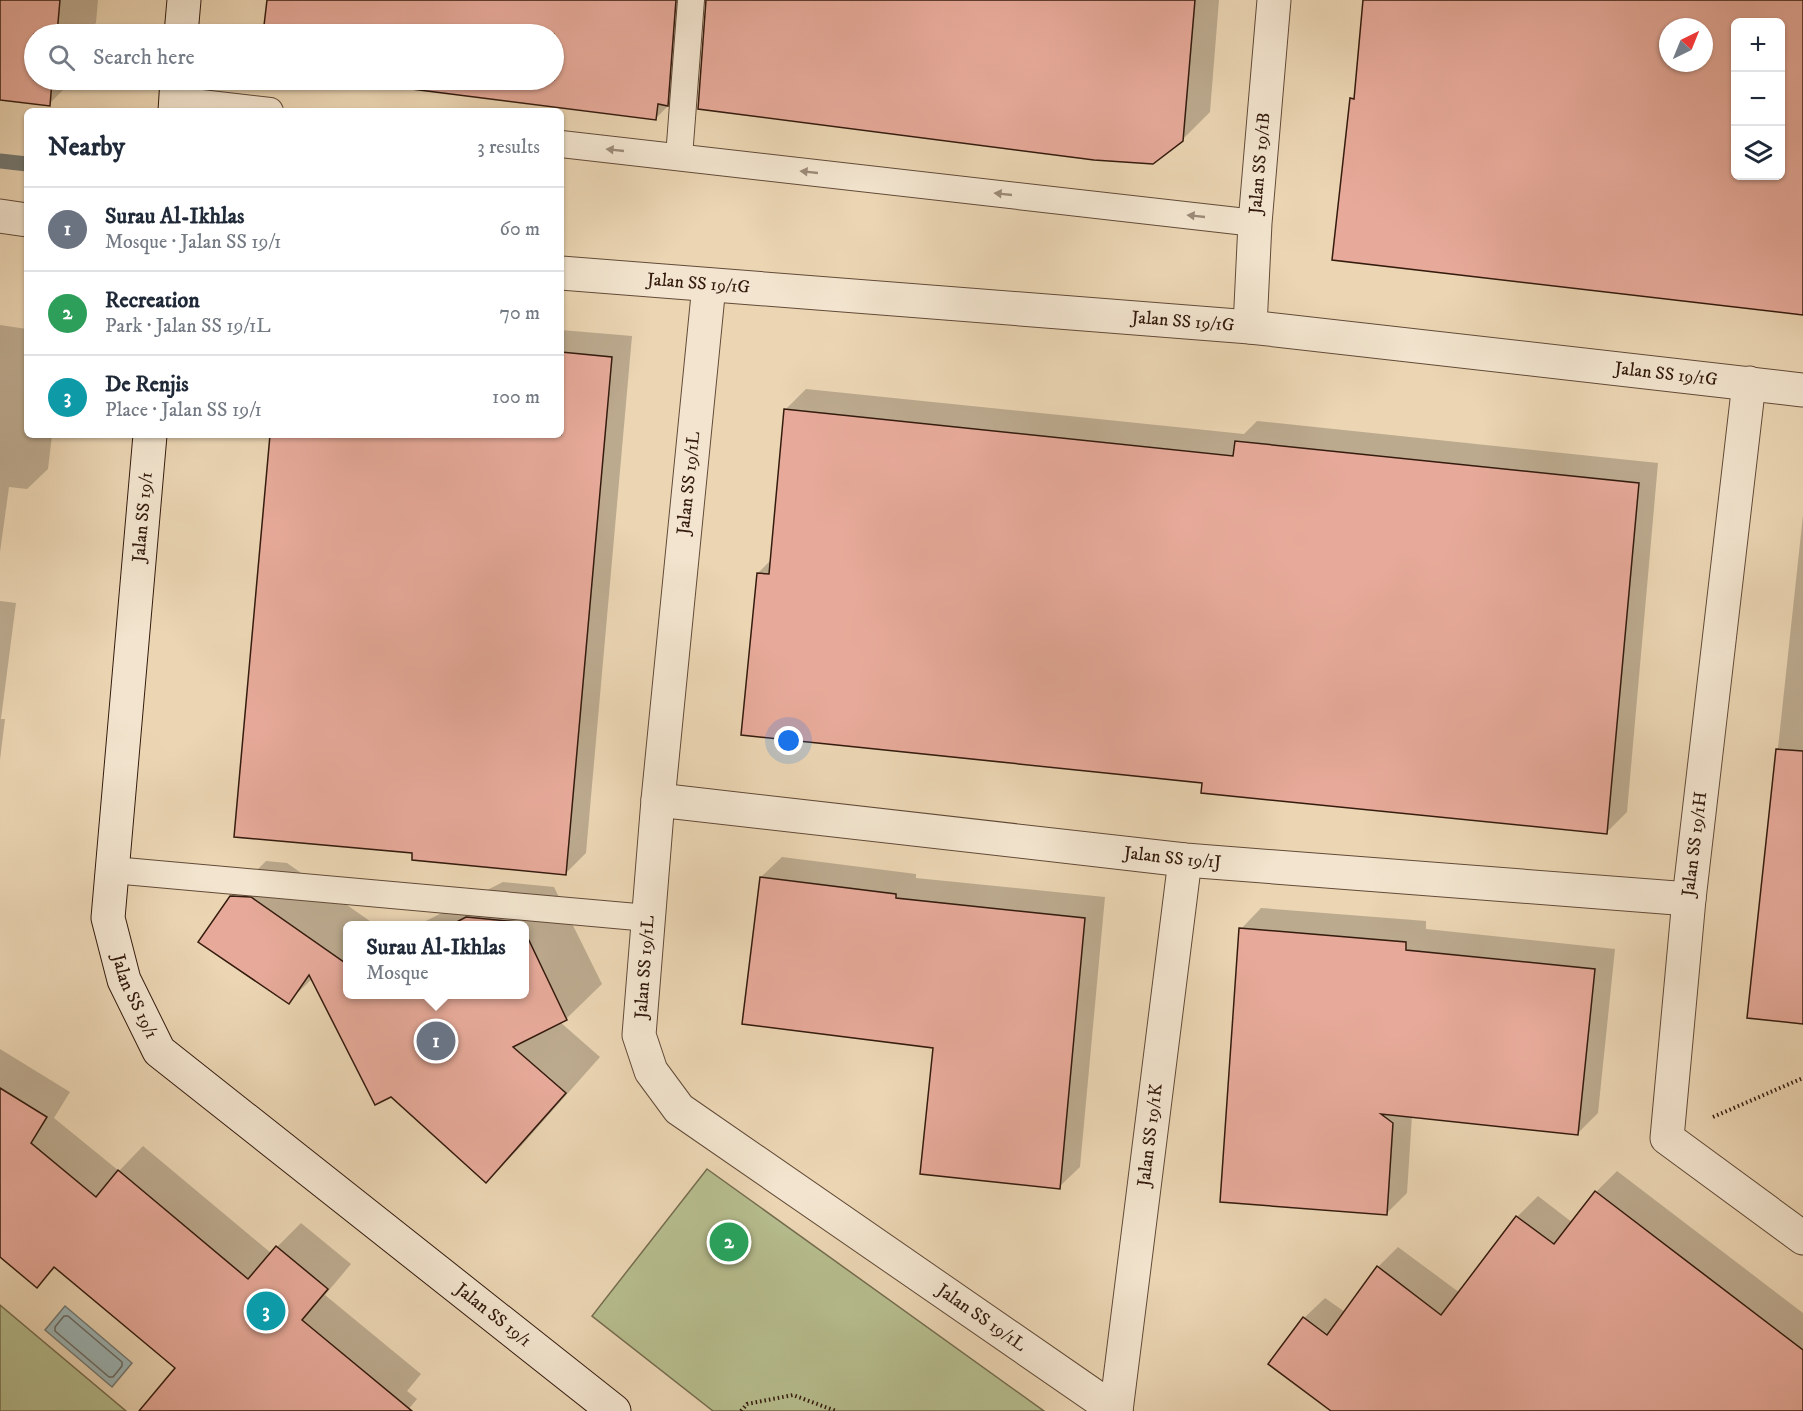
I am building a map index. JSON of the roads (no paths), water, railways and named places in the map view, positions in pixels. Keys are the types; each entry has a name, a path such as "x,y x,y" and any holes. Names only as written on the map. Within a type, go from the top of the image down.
{"street":[{"path":"182,24 184,0"},
{"name":"Jalan SS 19/1B","path":"1250,327 1255,223 1275,0"},
{"path":"0,216 24,220"},
{"name":"Jalan SS 19/1G","path":"564,273 1250,327 1803,390"},
{"name":"Jalan SS 19/1L","path":"709,285 658,800 639,1035 651,1071 679,1109 1116,1411"},
{"name":"Jalan SS 19/1H","path":"1749,383 1689,899 1667,1138 1803,1238"},
{"name":"Jalan SS 19/1","path":"150,438 108,918 124,980 159,1051 614,1411"},
{"name":"Jalan SS 19/1J","path":"658,800 1185,860 1689,899"},
{"name":"Jalan SS 19/1K","path":"1116,1411 1185,860"}],"lane":[{"path":"679,158 691,0"},
{"path":"176,97 250,108"},
{"path":"564,144 1255,223"},
{"path":"113,870 648,918"}],"water":[{"path":"65,1306 132,1363 112,1387 45,1330"}],"waterway":[{"path":"0,161 24,164"}],"place":[{"name":"Surau Al-Ikhlas","path":"436,1041"},
{"name":"Recreation","path":"729,1242"},
{"name":"De Renjis","path":"266,1311"}]}
